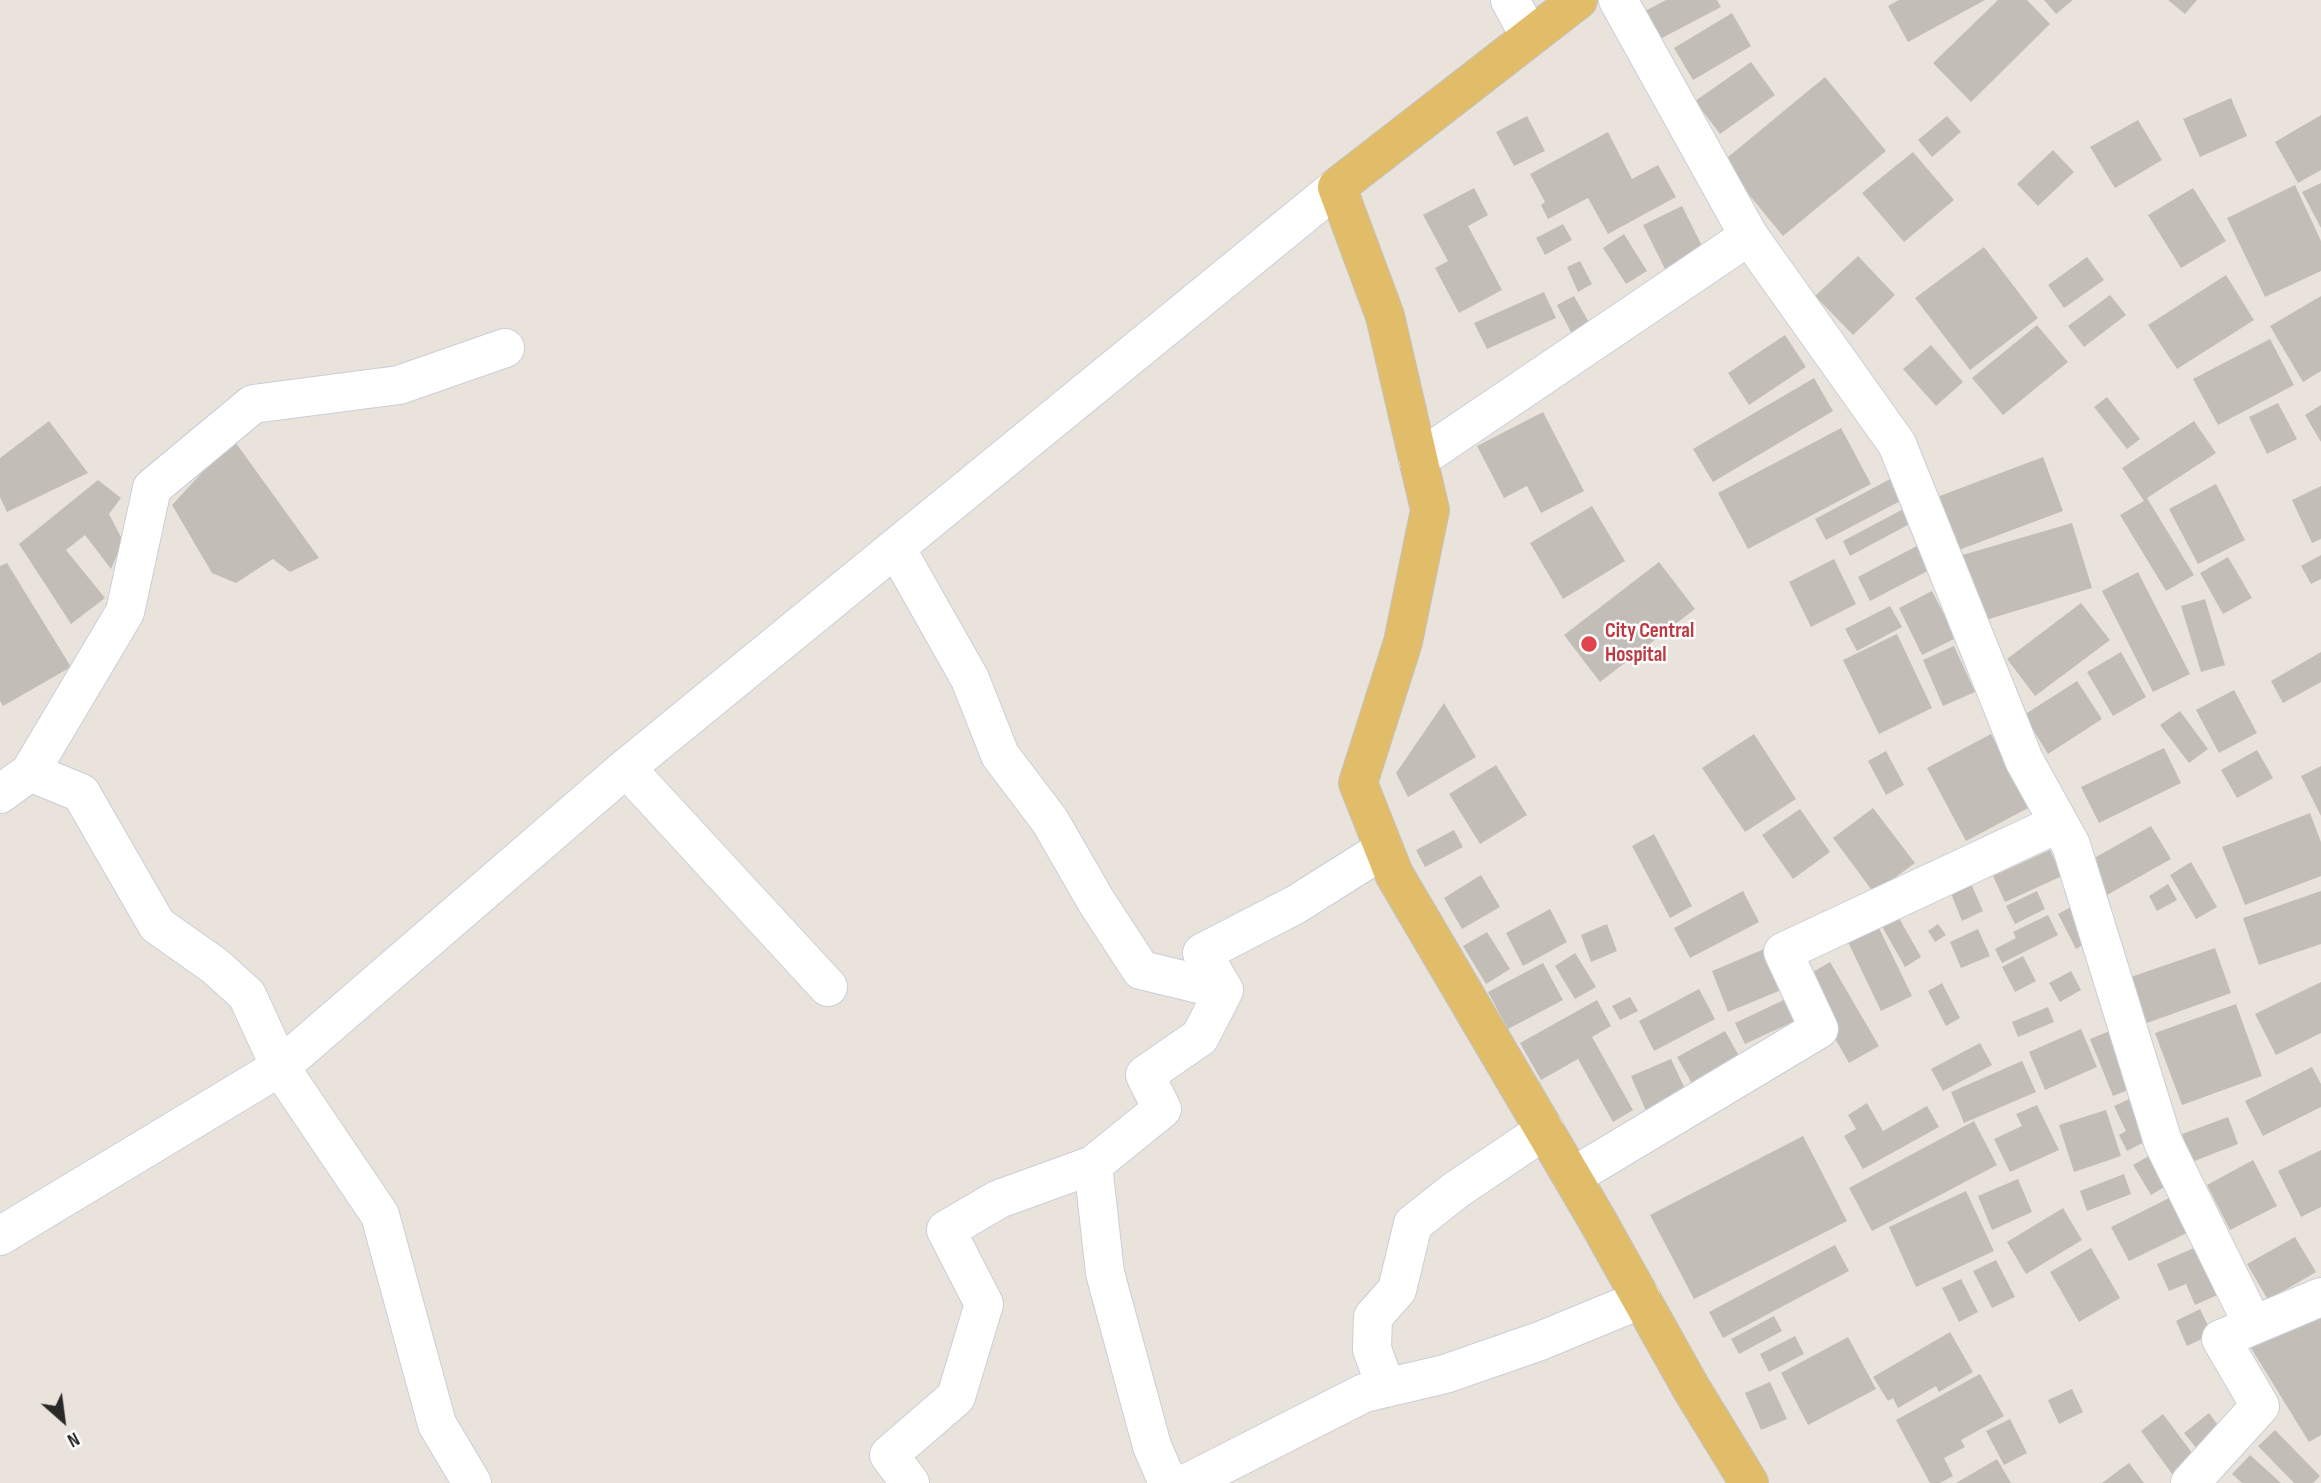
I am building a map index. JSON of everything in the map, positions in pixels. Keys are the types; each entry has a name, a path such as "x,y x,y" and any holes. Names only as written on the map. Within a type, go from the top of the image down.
{"main road":[{"path":"1578,0 1337,187 1385,316 1430,510 1403,642 1358,783 1394,874 1545,1130 1691,1388 1749,1483"}],"street":[{"path":"1510,0 1530,37"},
{"path":"1618,0 1749,236 1897,444 2024,760 2071,845 2163,1142 2253,1325"},
{"path":"0,1236 280,1067 625,768 1337,187"},
{"path":"1418,460 1749,236"},
{"path":"0,794 30,772 125,612 152,488 253,404 398,385 505,348"},
{"path":"895,548 970,679 1000,755 1050,821 1096,901 1141,970 1224,990"},
{"path":"625,768 828,987"},
{"path":"30,772 81,793 157,925 215,966 247,995 280,1067 380,1215 437,1424 472,1483"},
{"path":"1572,1177 1819,1030 1783,952 2059,823"},
{"path":"1224,990 1202,953 1295,905 1384,849"},
{"path":"910,1483 889,1455 956,1397 984,1304 946,1230 999,1199 1093,1165 1162,1110 1145,1074 1200,1037 1224,990"},
{"path":"1386,1388 1372,1349 1373,1317 1396,1290 1413,1224 1456,1190 1545,1130"},
{"path":"1093,1165 1105,1273 1152,1446 1168,1483"},
{"path":"2190,1483 2260,1406 2221,1339 2321,1297"},
{"path":"1187,1483 1364,1393 1445,1374 1540,1341 1642,1299"}],"building":[{"path":"1666,0 1717,0 1721,7 1660,39 1645,11"},
{"path":"1899,0 1985,0 1908,42 1888,6"},
{"path":"1998,0 2027,0 2050,24 1971,102 1933,63"},
{"path":"2044,0 2073,0 2056,14"},
{"path":"2168,0 2197,0 2185,14"},
{"path":"1732,13 1751,46 1693,80 1674,48"},
{"path":"1751,62 1775,95 1720,134 1695,101"},
{"path":"1825,77 1886,151 1783,236 1722,162"},
{"path":"2231,98 2247,136 2200,157 2183,119"},
{"path":"2321,115 2321,170 2298,183 2275,142"},
{"path":"1527,116 1545,151 1514,166 1496,132"},
{"path":"1947,116 1961,132 1932,157 1918,140"},
{"path":"2138,120 2162,160 2115,188 2090,147"},
{"path":"1608,132 1632,179 1658,165 1676,197 1608,234 1588,198 1548,219 1541,205 1545,202 1530,174"},
{"path":"2053,150 2074,172 2038,206 2017,184"},
{"path":"1913,152 1954,200 1904,242 1862,193"},
{"path":"2321,183 2321,228 2302,192"},
{"path":"2295,185 2321,241 2321,271 2265,297 2227,218"},
{"path":"1474,188 1488,215 1468,226 1502,290 1459,313 1435,268 1448,261 1423,215"},
{"path":"2193,188 2226,241 2181,268 2148,215"},
{"path":"1682,206 1707,256 1668,275 1643,225"},
{"path":"1563,224 1572,240 1545,255 1536,238"},
{"path":"1624,234 1647,271 1626,284 1603,248"},
{"path":"1984,247 2038,318 1970,370 1915,298"},
{"path":"1858,256 1895,295 1853,335 1815,296"},
{"path":"2087,257 2104,280 2064,308 2048,285"},
{"path":"1580,261 1592,284 1578,292 1567,267"},
{"path":"2226,275 2254,320 2177,369 2148,325"},
{"path":"1544,292 1556,318 1487,349 1474,323"},
{"path":"2110,295 2126,315 2084,347 2068,326"},
{"path":"1574,296 1591,326 1573,336 1557,305"},
{"path":"2321,296 2321,371 2303,382 2270,326"},
{"path":"2037,325 2068,362 2003,415 1972,378"},
{"path":"1785,335 1806,367 1749,405 1728,373"},
{"path":"2270,339 2294,385 2218,425 2193,379"},
{"path":"1931,345 1963,382 1936,406 1903,369"},
{"path":"1814,378 1833,411 1713,482 1693,449"},
{"path":"2107,397 2140,439 2127,449 2094,407"},
{"path":"2278,403 2297,439 2267,454 2249,417"},
{"path":"2321,405 2321,442 2305,415"},
{"path":"1543,412 1584,491 1541,513 1527,486 1504,498 1477,446"},
{"path":"49,421 88,473 7,512 0,497 0,458"},
{"path":"2194,421 2216,453 2147,498 2194,575 2166,591 2120,515 2144,501 2122,468"},
{"path":"1841,428 1871,484 1748,549 1718,493"},
{"path":"233,439 319,558 290,572 273,559 236,583 212,573 172,505"},
{"path":"2043,457 2063,511 1956,551 1937,497"},
{"path":"1894,477 1906,498 1826,540 1815,519"},
{"path":"98,480 121,498 109,514 123,541 111,569 85,535 66,550 105,598 71,624 19,544"},
{"path":"2216,484 2245,540 2198,564 2169,509"},
{"path":"2321,486 2321,539 2312,543 2292,500"},
{"path":"1592,506 1625,561 1563,599 1530,543"},
{"path":"1909,506 1917,520 1850,556 1843,541"},
{"path":"2072,523 2092,588 1979,622 1959,556"},
{"path":"1928,540 1941,564 1870,601 1858,577"},
{"path":"2321,555 2321,579 2311,584 2301,566"},
{"path":"2228,557 2252,598 2223,614 2200,573"},
{"path":"1834,559 1856,604 1811,627 1789,582"},
{"path":"1659,562 1695,609 1600,682 1564,635"},
{"path":"7,563 71,667 3,706 0,701 0,566"},
{"path":"2138,572 2190,674 2153,692 2102,591"},
{"path":"1932,591 1956,638 1922,655 1899,608"},
{"path":"2205,599 2225,665 2201,672 2181,606"},
{"path":"2081,603 2110,640 2035,696 2007,659"},
{"path":"1890,606 1902,627 1857,651 1845,629"},
{"path":"1897,634 1932,708 1879,734 1843,660"},
{"path":"1954,646 1975,692 1943,706 1923,660"},
{"path":"2121,652 2146,697 2113,716 2087,672"},
{"path":"2321,652 2321,682 2283,703 2271,681"},
{"path":"2077,681 2102,719 2048,754 2024,715"},
{"path":"2234,690 2257,733 2219,753 2196,710"},
{"path":"1444,703 1476,757 1408,797 1396,773"},
{"path":"2180,711 2208,749 2189,763 2160,725"},
{"path":"1754,734 1796,799 1745,832 1702,768"},
{"path":"1991,734 2030,807 1966,841 1927,768"},
{"path":"2164,748 2181,783 2099,823 2081,787"},
{"path":"2257,750 2273,778 2237,798 2221,770"},
{"path":"1886,751 1904,785 1886,795 1868,761"},
{"path":"1496,765 1527,815 1480,844 1449,794"},
{"path":"2321,766 2321,816 2301,776"},
{"path":"1873,808 1915,863 1874,893 1833,838"},
{"path":"1800,809 1830,852 1793,879 1762,835"},
{"path":"2310,813 2321,842 2321,876 2245,905 2222,847"},
{"path":"2151,826 2171,859 2107,895 2089,861"},
{"path":"1454,830 1463,847 1425,867 1416,850"},
{"path":"1654,834 1692,906 1670,918 1632,846"},
{"path":"2050,850 2062,876 2005,902 1993,876"},
{"path":"2191,862 2217,907 2196,919 2170,875"},
{"path":"1481,875 1500,907 1462,929 1444,898"},
{"path":"1968,877 1983,911 1962,921 1948,886"},
{"path":"2168,884 2177,900 2157,911 2149,896"},
{"path":"1743,891 1759,922 1690,958 1674,928"},
{"path":"2037,891 2045,909 2015,924 2006,906"},
{"path":"2321,891 2321,944 2259,965 2243,918"},
{"path":"2073,906 2091,940 2076,949 2058,914"},
{"path":"1550,909 1567,942 1523,966 1506,933"},
{"path":"1895,911 1921,957 1905,967 1879,921"},
{"path":"2048,915 2058,935 2002,963 1995,949 2016,938 2013,932"},
{"path":"1607,924 1617,951 1591,962 1581,935"},
{"path":"1938,924 1946,935 1935,942 1928,931"},
{"path":"1878,926 1912,996 1881,1011 1847,940"},
{"path":"1978,929 1990,956 1961,968 1950,942"},
{"path":"1487,932 1510,969 1486,984 1463,946"},
{"path":"1769,947 1786,988 1728,1012 1712,971"},
{"path":"2215,948 2231,993 2144,1024 2128,978"},
{"path":"1575,953 1596,987 1575,999 1555,966"},
{"path":"2023,956 2036,981 2015,992 2002,967"},
{"path":"1830,962 1879,1046 1849,1063 1801,979"},
{"path":"1543,963 1563,1000 1508,1029 1488,992"},
{"path":"2071,971 2081,990 2060,1002 2049,983"},
{"path":"2321,982 2321,1033 2276,1055 2255,1014"},
{"path":"1942,983 1960,1018 1946,1026 1928,991"},
{"path":"1699,989 1715,1019 1654,1051 1639,1021"},
{"path":"1630,997 1638,1011 1620,1020 1612,1006"},
{"path":"1788,998 1799,1019 1745,1044 1735,1023"},
{"path":"1597,1000 1611,1026 1592,1037 1633,1110 1613,1122 1578,1059 1541,1080 1520,1043"},
{"path":"2236,1004 2262,1076 2182,1105 2155,1033"},
{"path":"2048,1007 2054,1022 2018,1037 2012,1022"},
{"path":"2081,1029 2097,1067 2045,1090 2029,1052"},
{"path":"2112,1030 2136,1087 2113,1096 2090,1039"},
{"path":"1725,1031 1746,1068 1698,1094 1677,1057"},
{"path":"1980,1043 1992,1065 1943,1091 1931,1069"},
{"path":"1671,1059 1687,1093 1646,1111 1631,1076"},
{"path":"2022,1061 2036,1092 1964,1123 1951,1092"},
{"path":"2312,1067 2321,1084 2321,1107 2263,1136 2245,1101"},
{"path":"2136,1096 2156,1136 2127,1151 2119,1135 2126,1131 2114,1106"},
{"path":"1867,1103 1883,1131 1927,1106 1939,1127 1863,1169 1844,1136 1856,1129 1848,1115"},
{"path":"2037,1105 2059,1150 2010,1172 1994,1139 2022,1126 2016,1114"},
{"path":"2106,1110 2121,1156 2074,1172 2059,1125"},
{"path":"2228,1117 2238,1144 2192,1162 2182,1134"},
{"path":"1974,1121 1997,1165 1872,1231 1849,1188"},
{"path":"1803,1136 1847,1221 1694,1299 1650,1215"},
{"path":"2321,1150 2321,1207 2301,1217 2278,1171"},
{"path":"2154,1153 2171,1183 2151,1195 2133,1165"},
{"path":"2253,1160 2277,1206 2230,1230 2207,1185"},
{"path":"2124,1174 2131,1194 2087,1211 2080,1191"},
{"path":"2018,1179 2032,1212 1992,1230 1978,1196"},
{"path":"1966,1191 1994,1251 1916,1287 1889,1227"},
{"path":"2173,1196 2191,1231 2129,1261 2111,1227"},
{"path":"2063,1208 2082,1240 2026,1274 2007,1242"},
{"path":"2295,1237 2316,1272 2268,1300 2247,1264"},
{"path":"1835,1245 1849,1271 1723,1338 1709,1312"},
{"path":"2201,1245 2222,1293 2195,1305 2186,1284 2169,1291 2157,1264"},
{"path":"2091,1248 2120,1298 2079,1322 2050,1272"},
{"path":"1996,1260 2015,1297 1992,1308 1973,1271"},
{"path":"1961,1279 1978,1312 1959,1322 1942,1288"},
{"path":"2321,1305 2321,1435 2309,1442 2251,1348"},
{"path":"2200,1309 2212,1334 2187,1346 2176,1321"},
{"path":"1774,1316 1782,1331 1739,1354 1731,1339"},
{"path":"1950,1332 1973,1372 1939,1392 1936,1386 1898,1408 1893,1398 1888,1401 1873,1377"},
{"path":"1795,1336 1804,1354 1769,1372 1760,1354"},
{"path":"1848,1337 1876,1389 1808,1425 1781,1373"},
{"path":"1980,1374 2004,1416 1961,1440 1965,1447 1944,1458 1953,1476 1940,1483 1930,1483 1896,1420"},
{"path":"1770,1382 1787,1419 1761,1430 1745,1393"},
{"path":"2072,1389 2083,1412 2059,1424 2048,1400"},
{"path":"2209,1413 2226,1436 2202,1455 2184,1433"},
{"path":"2163,1414 2195,1457 2172,1474 2141,1431"},
{"path":"2010,1419 2027,1453 2004,1465 1986,1431"},
{"path":"2275,1430 2320,1476 2313,1483 2294,1483 2258,1446"},
{"path":"2250,1455 2281,1483 2242,1483 2232,1474"},
{"path":"1997,1459 2011,1483 1956,1483"},
{"path":"2129,1463 2144,1483 2102,1483"}],"place":[{"name":"City Central Hospital","path":"1589,644"}]}
